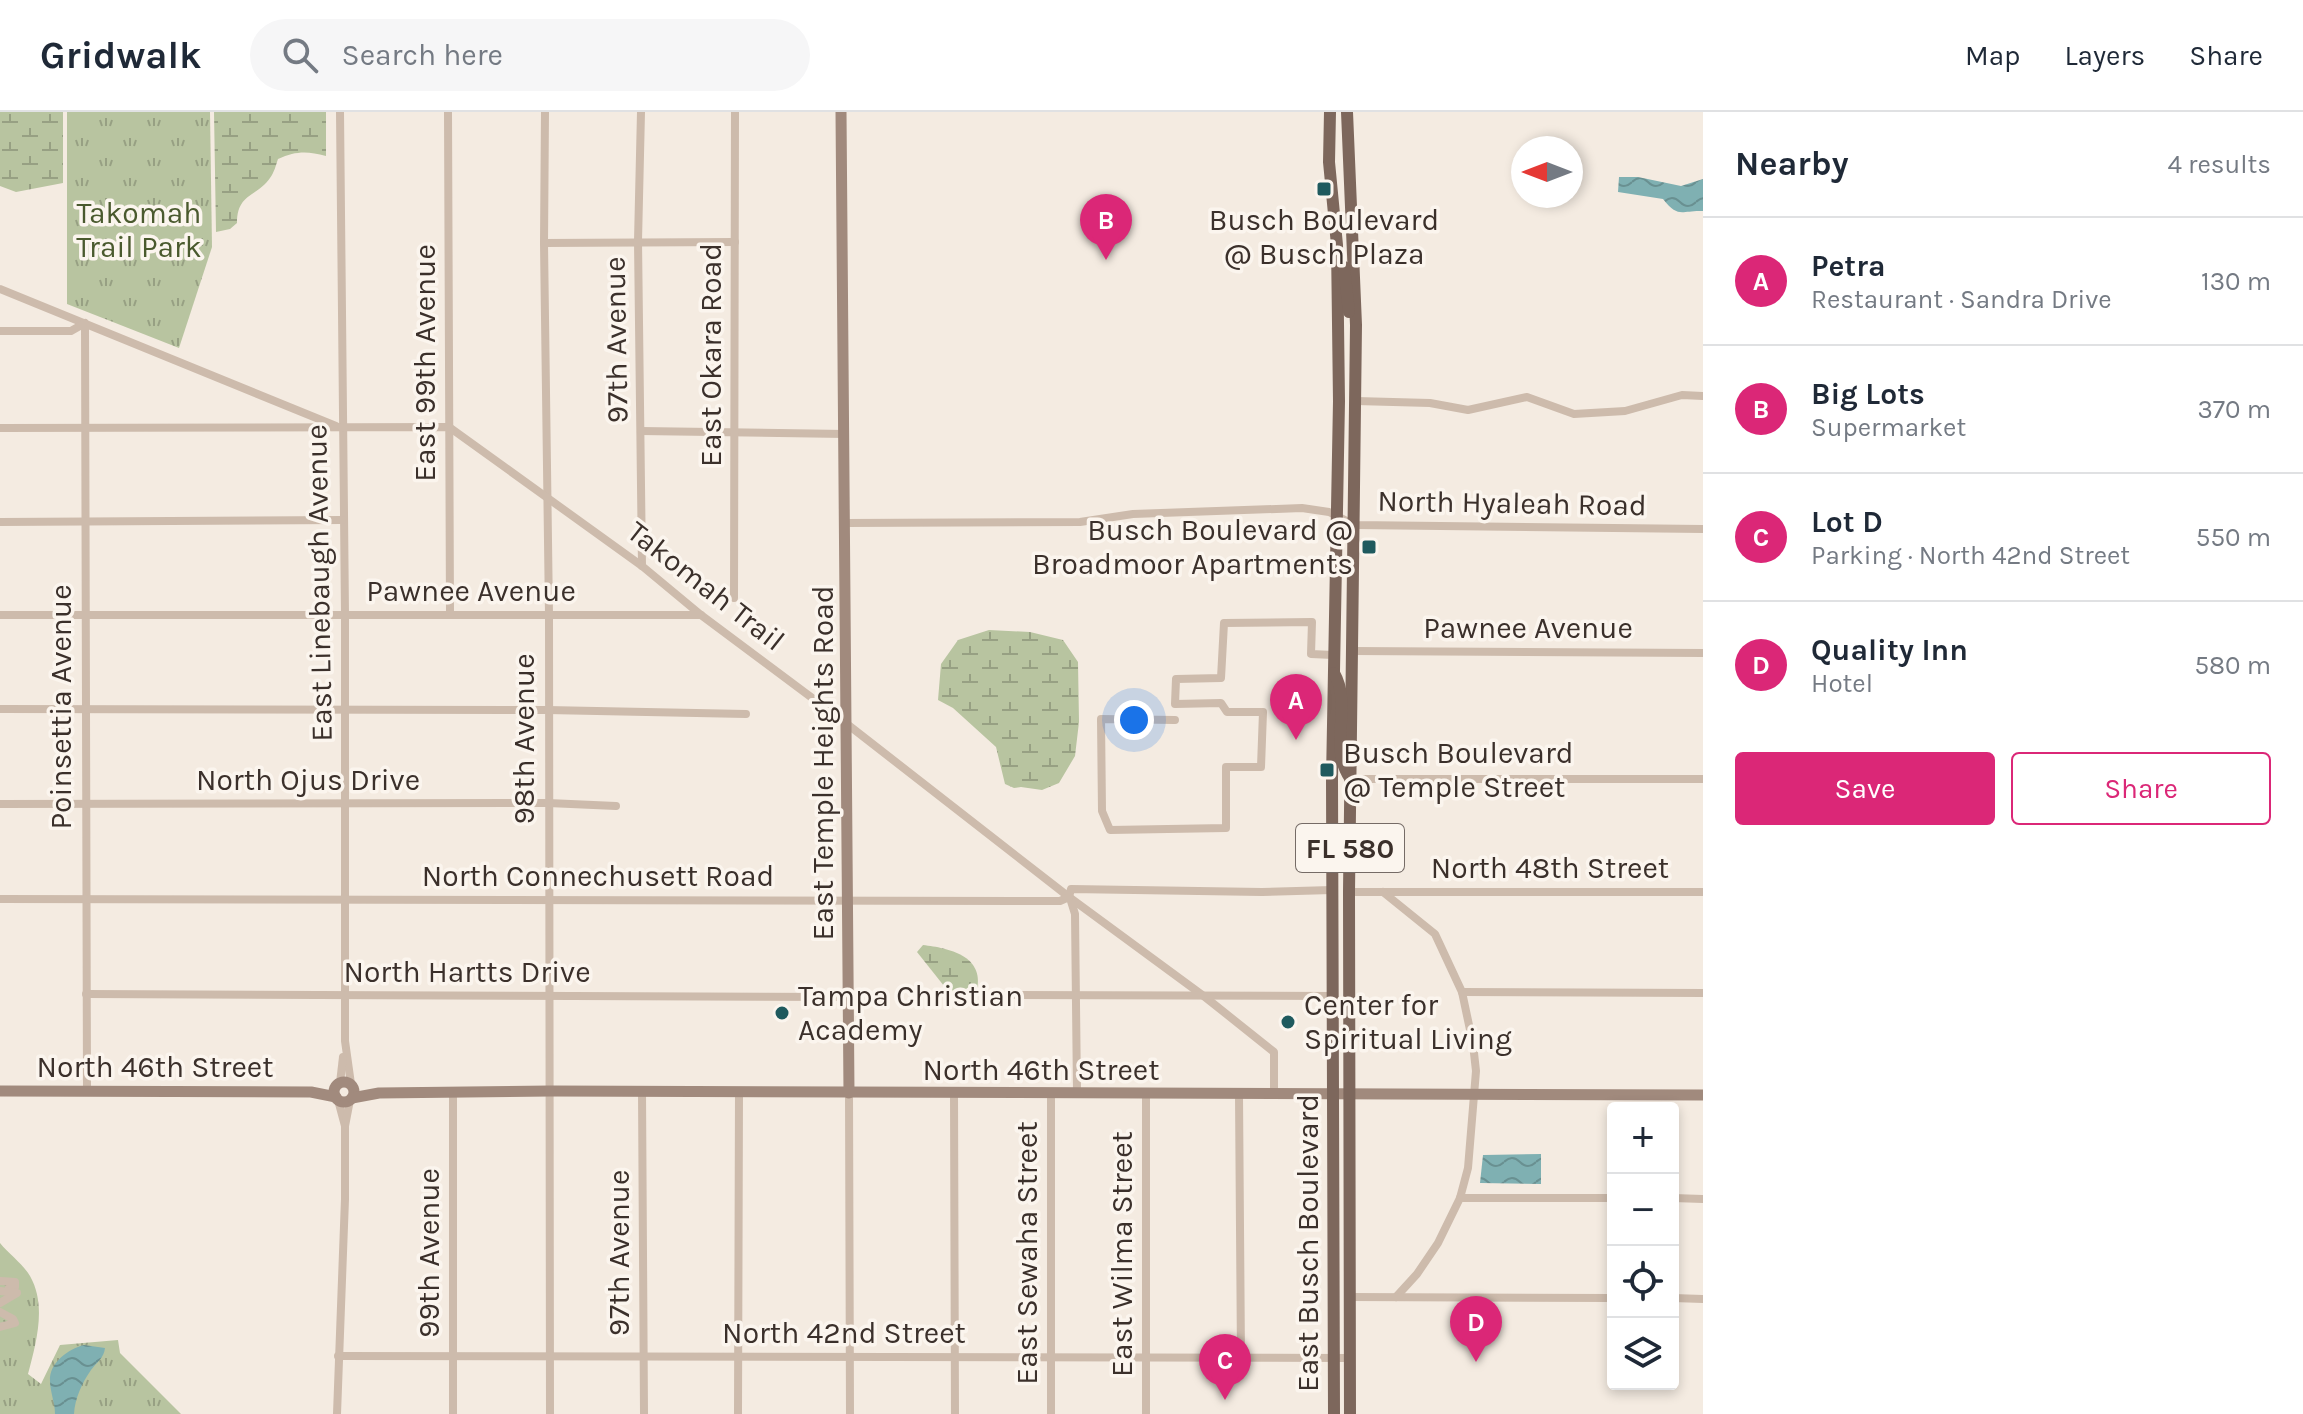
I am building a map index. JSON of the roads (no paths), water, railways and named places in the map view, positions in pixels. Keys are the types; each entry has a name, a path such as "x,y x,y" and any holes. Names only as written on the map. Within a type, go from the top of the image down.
{"main road":[{"name":"East Busch Boulevard","path":"1330,112 1329,162 1337,245 1339,401 1332,779 1334,1414"},
{"name":"East Busch Boulevard","path":"1347,112 1356,325 1349,874 1350,1414"},
{"path":"1337,245 1345,269 1348,310 1356,325"},
{"path":"1333,670 1342,687 1340,760 1350,779"},
{"path":"1332,779 1344,803 1344,861 1349,874"},
{"path":"1332,890 1341,901 1344,964 1350,974"}],"street":[{"name":"East Linebaugh Avenue","path":"337,1414 345,1199 345,614 340,112"},
{"name":"East 99th Avenue","path":"448,112 450,614"},
{"name":"98th Avenue","path":"545,112 550,1414"},
{"name":"97th Avenue","path":"641,112 638,241 642,566"},
{"name":"East Okara Road","path":"734,598 735,112"},
{"name":"East Temple Heights Road","path":"841,112 850,1414"},
{"path":"544,243 735,242"},
{"path":"0,289 341,428"},
{"path":"0,331 71,331 85,323"},
{"name":"Poinsettia Avenue","path":"85,323 87,1091"},
{"path":"1356,401 1430,403 1468,410 1527,397 1574,414 1625,411 1682,395 1703,396"},
{"path":"0,428 449,427"},
{"name":"Takomah Trail","path":"449,427 642,566 701,615 1274,1052 1274,1095"},
{"path":"641,431 845,434"},
{"name":"North Hyaleah Road","path":"846,523 1080,522 1133,514 1302,508 1337,514 1355,525 1703,529"},
{"path":"0,522 342,520"},
{"name":"Pawnee Avenue","path":"0,615 701,615"},
{"path":"1175,720 1101,719 1102,811 1110,830 1226,828 1226,767 1261,767 1263,712 1227,712 1221,703 1175,704 1176,679 1221,678 1224,623 1312,622 1311,654 1333,655"},
{"name":"Pawnee Avenue","path":"1353,651 1703,653"},
{"path":"0,709 547,710 746,714"},
{"path":"1350,779 1703,779"},
{"name":"North Ojus Drive","path":"0,804 548,803 616,806"},
{"name":"North Connechusett Road","path":"0,899 1060,901 1069,897 1071,889 1332,890"},
{"name":"North 48th Street","path":"1349,892 1703,892"},
{"path":"1383,892 1435,934 1462,992 1476,1071 1468,1168 1460,1198 1438,1243 1417,1274 1396,1297"},
{"name":"East Sewaha Street","path":"1069,897 1075,914 1077,1093"},
{"path":"1462,992 1703,993"},
{"name":"North Hartts Drive","path":"86,994 848,997"},
{"path":"994,995 1334,996"},
{"name":"North 46th Street","path":"0,1091 1703,1095"},
{"name":"99th Avenue","path":"453,1092 453,1414"},
{"name":"97th Avenue","path":"642,1092 644,1414"},
{"path":"738,1414 739,1092"},
{"path":"954,1093 955,1414"},
{"name":"East Sewaha Street","path":"1051,1093 1051,1414"},
{"name":"East Wilma Street","path":"1146,1094 1146,1414"},
{"path":"1239,1095 1241,1359"},
{"path":"1460,1198 1607,1198"},
{"path":"1679,1198 1703,1199"},
{"path":"0,1287 17,1293 0,1303"},
{"path":"1350,1297 1607,1298"},
{"path":"1679,1298 1703,1299"},
{"path":"0,1312 15,1323 0,1327"},
{"name":"North 42nd Street","path":"338,1356 1350,1358"}],"water":[{"path":"1619,177 1638,177 1681,186 1703,179 1703,211 1681,212 1663,199 1618,192"},
{"path":"1541,1154 1541,1184 1480,1183 1483,1155"},
{"path":"84,1345 105,1348 103,1355 82,1385 74,1414 55,1414 50,1381 53,1368 66,1353"}],"place":[{"name":"Busch Boulevard @ Busch Plaza","path":"1324,189"},
{"name":"Big Lots","path":"1106,260"},
{"name":"Busch Boulevard @ Broadmoor Apartments","path":"1369,547"},
{"name":"Petra","path":"1296,740"},
{"name":"Busch Boulevard @ Temple Street","path":"1327,770"},
{"name":"Tampa Christian Academy","path":"782,1013"},
{"name":"Center for Spiritual Living","path":"1288,1022"},
{"name":"Quality Inn","path":"1476,1362"},
{"name":"Lot D","path":"1225,1400"}],"park label":[{"name":"Takomah Trail Park","path":"139,230"}]}
